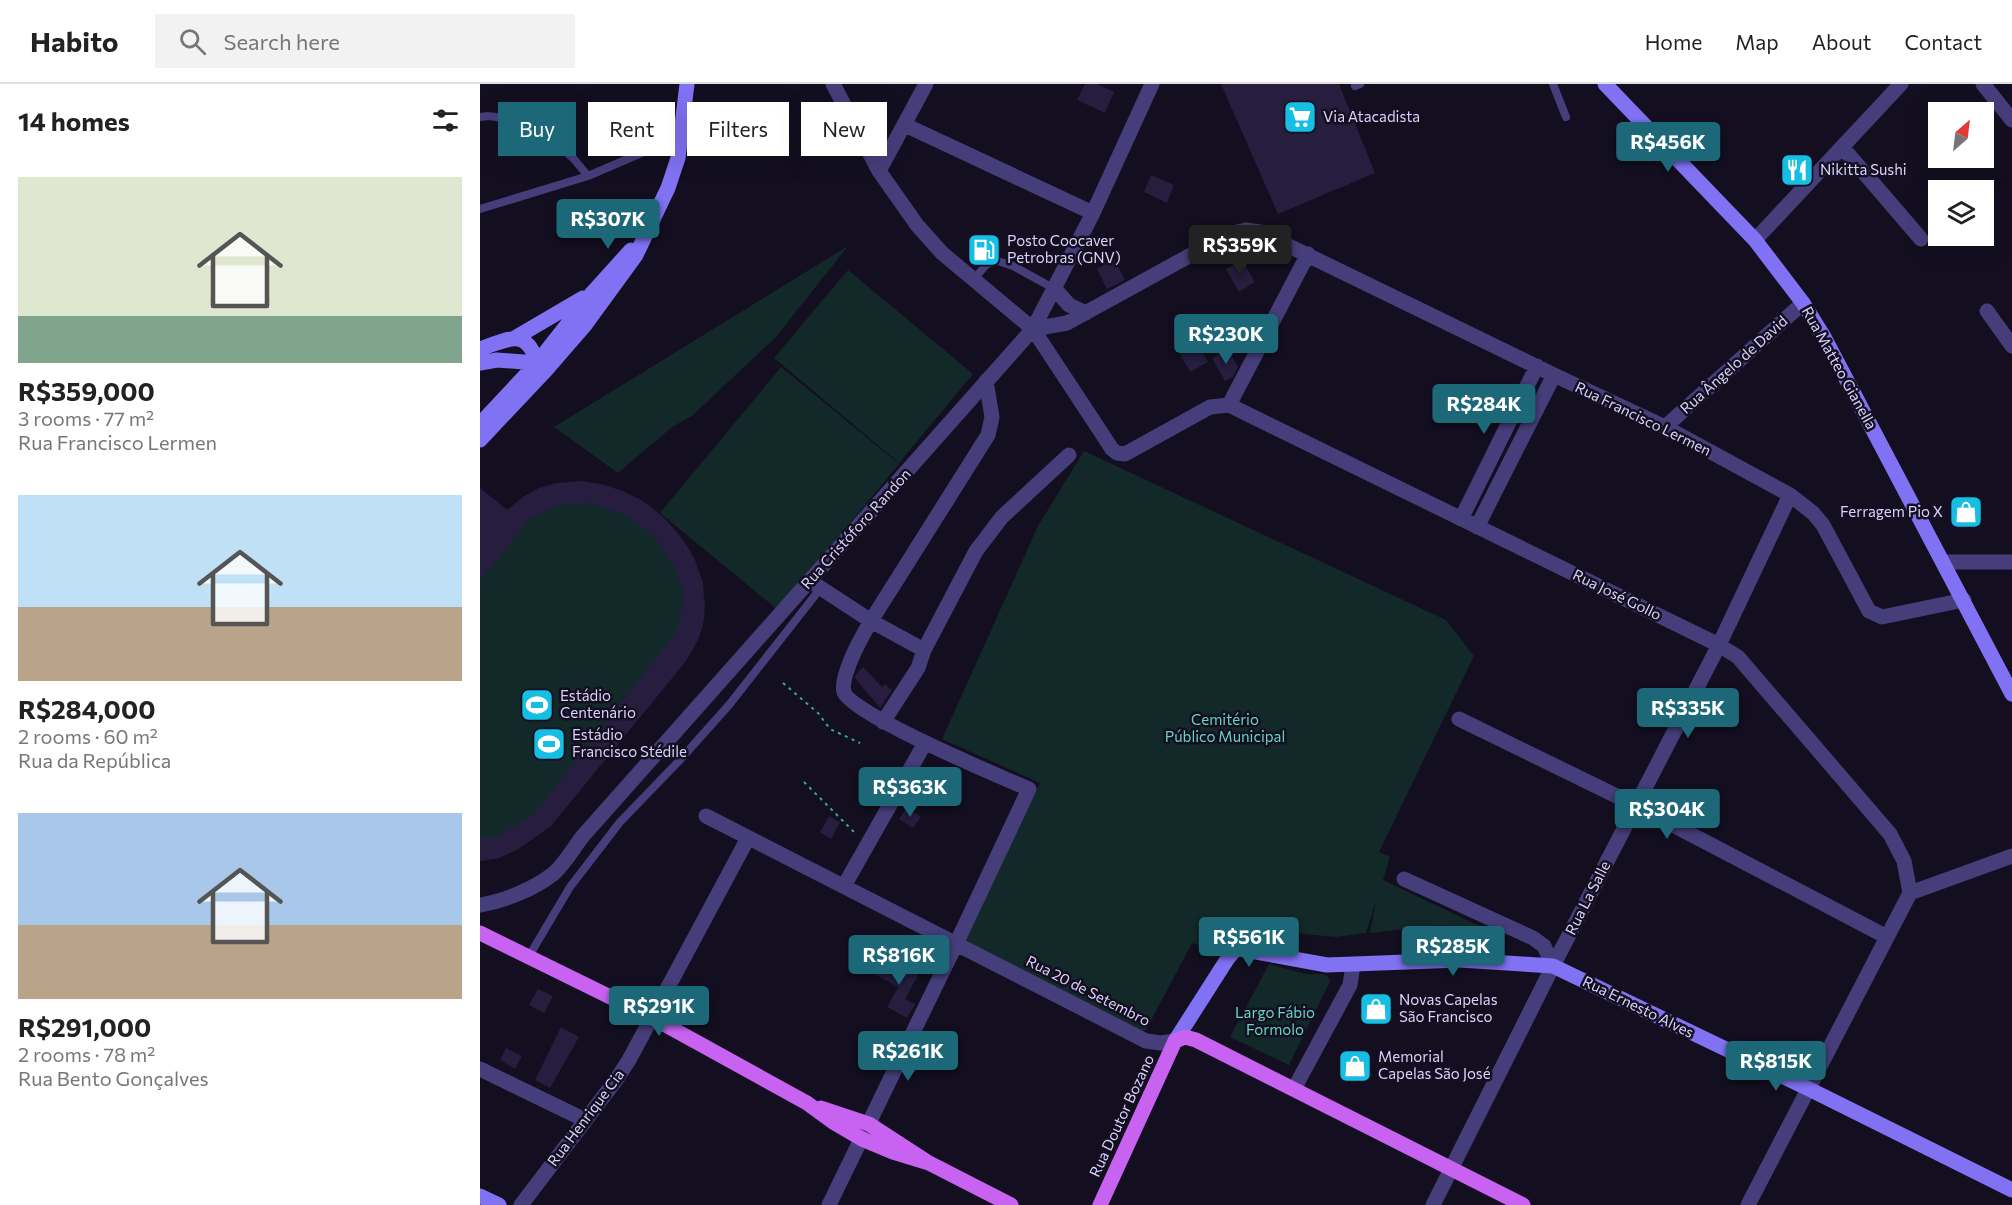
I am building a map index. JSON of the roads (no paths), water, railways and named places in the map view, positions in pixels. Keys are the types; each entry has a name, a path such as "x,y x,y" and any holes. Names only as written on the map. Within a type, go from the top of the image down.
{"main road":[{"path":"480,440 585,325 636,255 668,188 678,158 687,84"},
{"name":"Rua Matteo Gianella","path":"1605,84 1755,240 1803,303 1824,337 2012,694"},
{"path":"480,424 537,363 593,292 648,232"},
{"path":"480,349 513,339 593,292"},
{"path":"502,418 537,363 549,356 585,325"},
{"path":"513,339 523,340 532,347 537,363"},
{"path":"480,363 496,360 537,363"},
{"path":"513,361 519,371 518,384"},
{"path":"480,933 651,1017 807,1103 862,1139 928,1163"},
{"path":"1175,1041 1234,951 1239,949 1327,965 1460,960 1553,966"},
{"name":"Rua Ernesto Alves","path":"1553,966 2012,1190"},
{"name":"Rua 20 de Setembro","path":"1175,1041 1185,1037 1196,1040 1523,1205"},
{"name":"Rua Doutor Bozano","path":"1100,1205 1175,1041"},
{"path":"807,1103 869,1124 928,1163 1011,1205"},
{"path":"480,1196 499,1205"}],"street":[{"path":"833,84 879,171 917,225 942,253 1033,329 1106,442 1117,453 1125,454 1210,407 1229,405 1308,254"},
{"path":"879,171 926,84"},
{"name":"Rua Cristóforo Randon","path":"480,905 493,903 520,893 553,873 582,837 815,585 986,381 1033,329 1093,213 1152,84"},
{"path":"1755,240 1901,84"},
{"path":"1983,84 2012,120"},
{"path":"905,125 1093,213"},
{"path":"1842,147 1921,239"},
{"name":"Rua Francisco Lermen","path":"1033,329 1067,322 1086,313 1229,234 1246,230 1260,232 1665,427 1790,495 1813,513 1823,525 1869,611 1875,615 1882,617 1964,600"},
{"path":"1055,289 1069,305 1086,313"},
{"name":"Rua Ângelo de David","path":"1665,427 1803,303"},
{"path":"1986,311 2012,346"},
{"path":"1461,519 1537,366"},
{"path":"1477,526 1554,375"},
{"path":"829,1205 1029,789 925,743 884,722 849,700 844,692 847,668 872,621 988,435 992,417 986,381"},
{"name":"Rua José Gollo","path":"1229,405 1719,645 1738,657 1890,834 1904,861 1910,893"},
{"path":"884,722 918,668 924,650 976,551 1002,517 1069,454"},
{"name":"Rua La Salle","path":"1433,1205 1635,805 1719,645 1790,495"},
{"path":"1944,562 2012,562"},
{"path":"815,585 924,650"},
{"path":"1459,719 1635,805 1887,937"},
{"path":"844,886 925,743"},
{"name":"Rua 20 de Setembro","path":"705,816 1146,1041 1161,1043 1175,1041"},
{"name":"Rua Henrique Cia","path":"521,1205 629,1060 748,838"},
{"path":"1748,1205 1910,893 2012,856"},
{"path":"1404,879 1533,938 1544,946 1553,966"},
{"path":"1293,1089 1350,985 1353,965"},
{"path":"480,1069 585,1120"}],"lane":[{"path":"1553,84 1566,117"},
{"path":"480,117 504,119 534,130 571,157 588,176"},
{"path":"480,209 588,176 681,136"},
{"path":"974,279 986,265 995,260 1013,266 1055,289"},
{"path":"529,956 570,887 620,822 729,705 815,585"}],"place":[{"name":"Via Atacadista","path":"1300,117"},
{"name":"Nikitta Sushi","path":"1797,170"},
{"name":"Posto Coocaver Petrobras (GNV)","path":"984,250"},
{"name":"Ferragem Pio X","path":"1966,512"},
{"name":"Estádio Centenário","path":"537,705"},
{"name":"Estádio Francisco Stédile","path":"549,744"},
{"name":"Novas Capelas São Francisco","path":"1376,1009"},
{"name":"Memorial Capelas São José","path":"1355,1066"}],"park label":[{"name":"Cemitério Público Municipal","path":"1225,728"},
{"name":"Largo Fábio Formolo","path":"1275,1022"}]}
